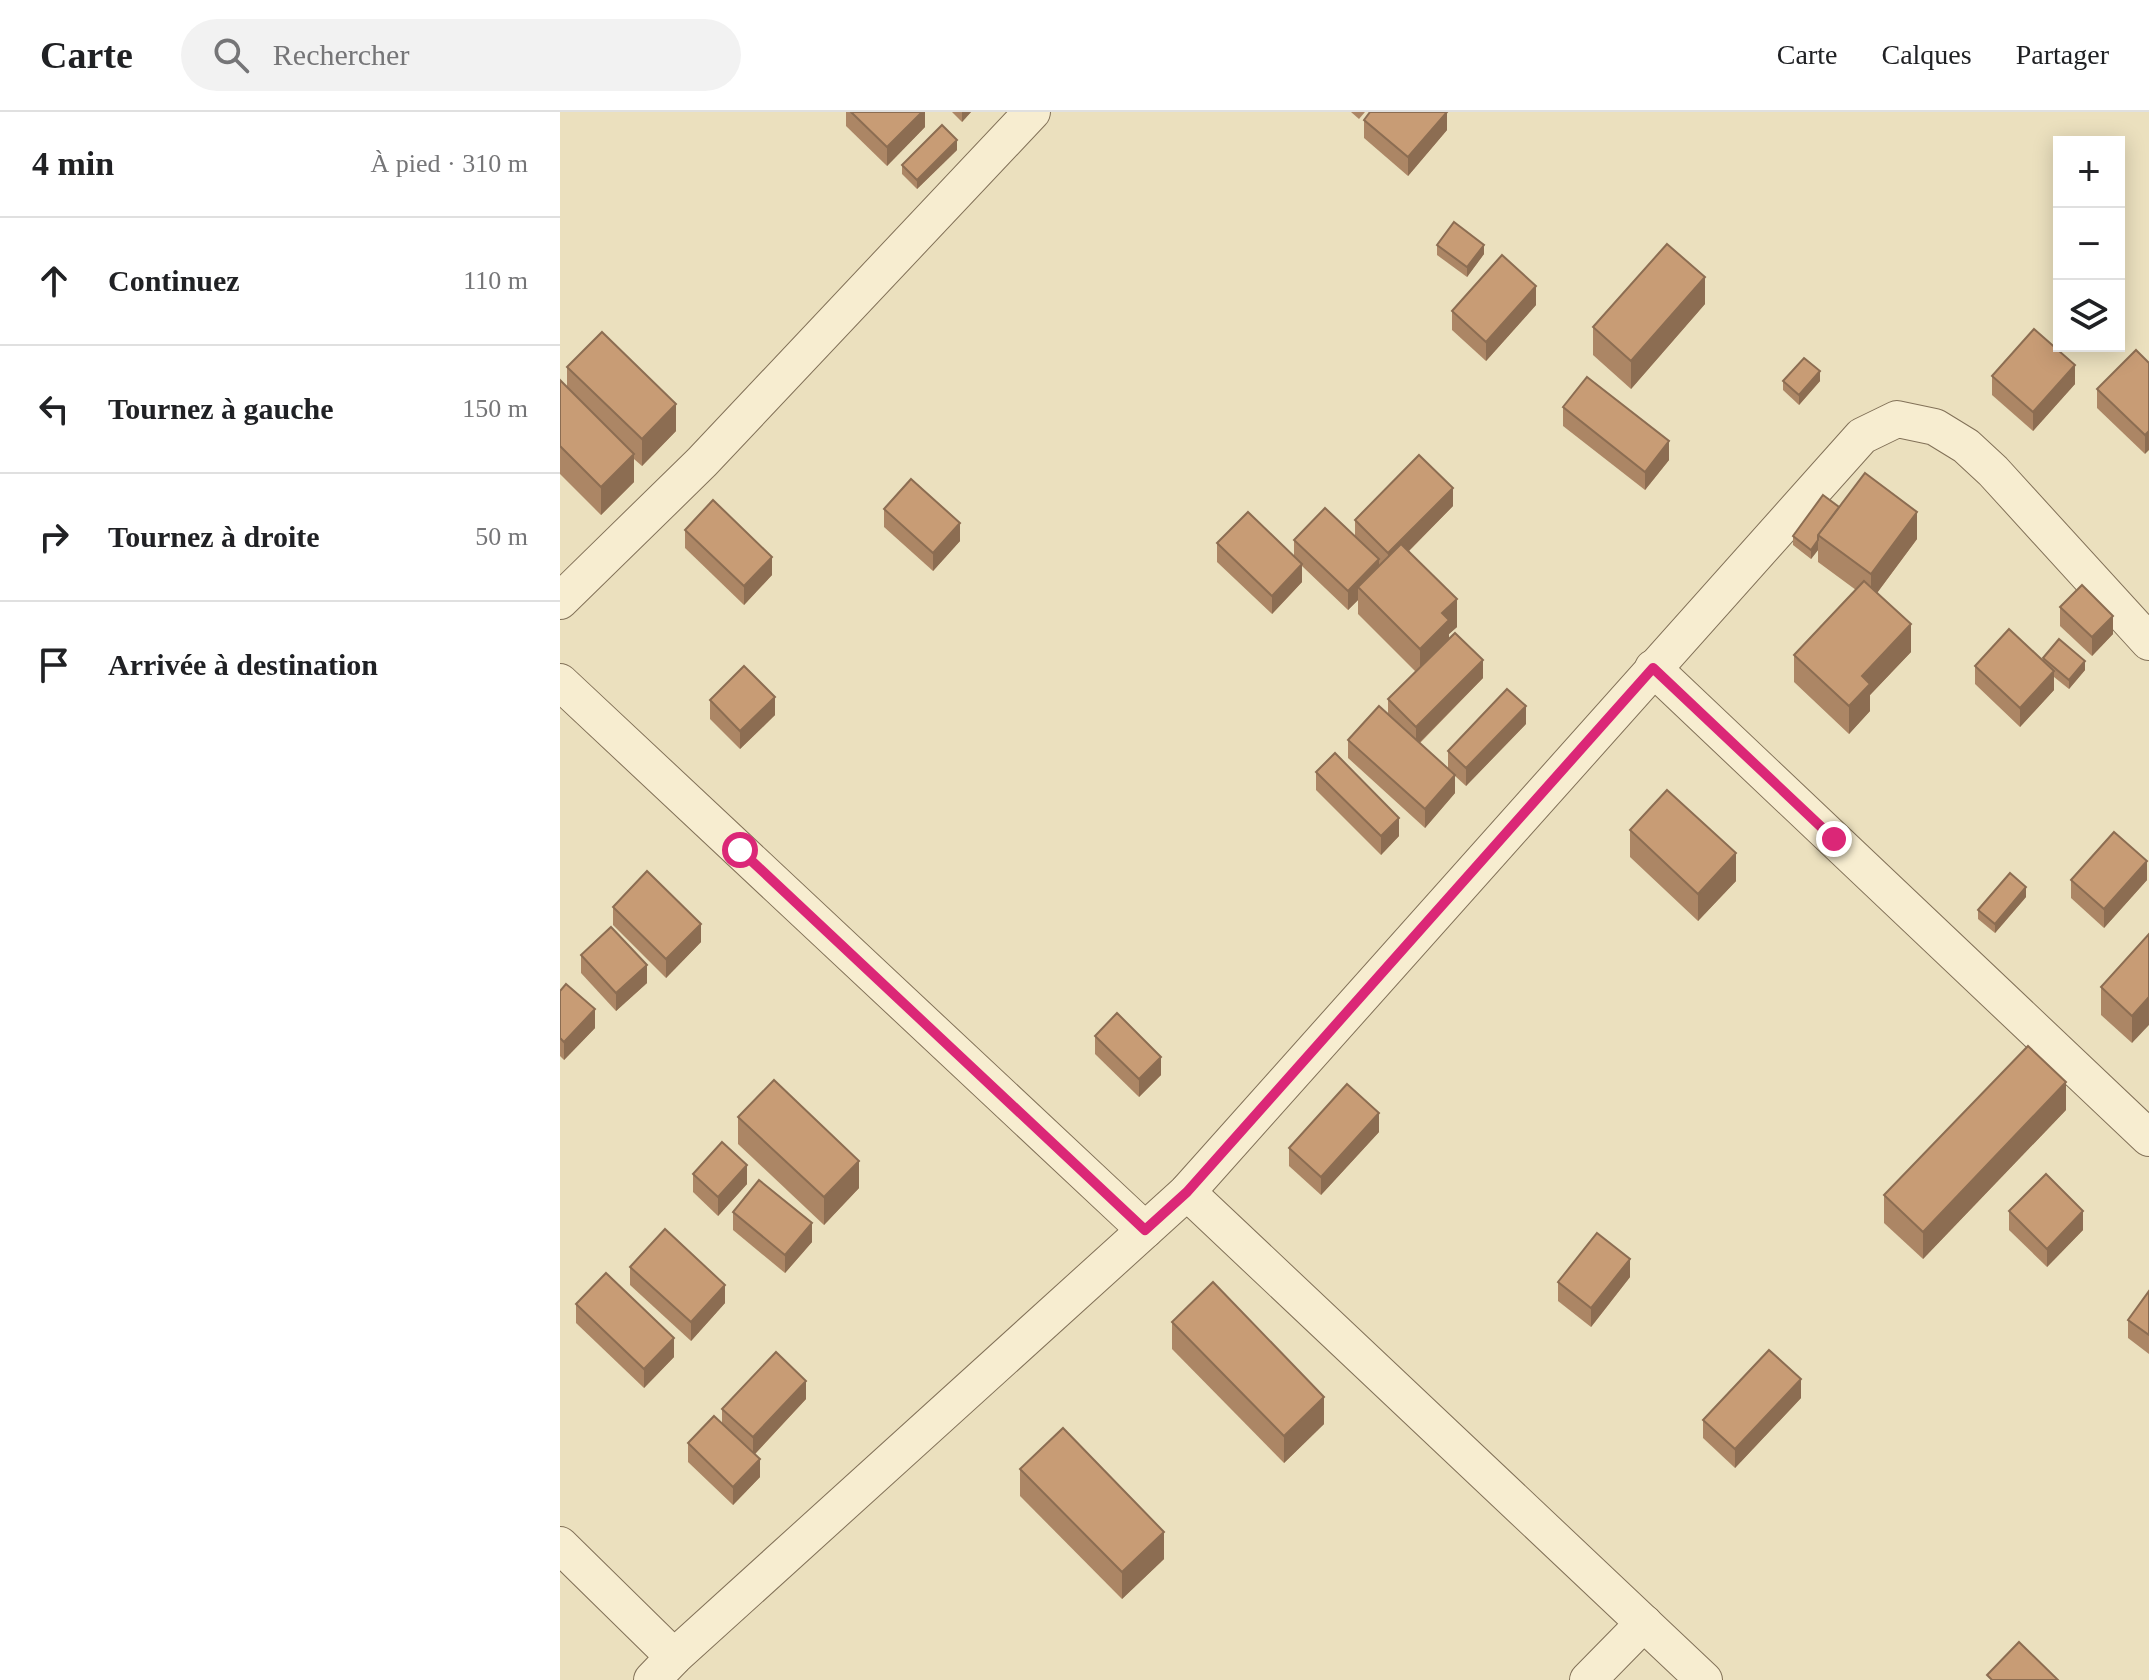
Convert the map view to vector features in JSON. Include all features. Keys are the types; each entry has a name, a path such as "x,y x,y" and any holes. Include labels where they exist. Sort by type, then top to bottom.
{"street":[{"path":"560,601 702,462 1032,112"},
{"path":"560,1545 663,1669 1187,1192 1862,436 1897,419 1935,427 1966,446 1993,471 2149,642"},
{"path":"1653,668 2149,1138"},
{"path":"560,682 1145,1230"},
{"path":"1187,1192 1704,1680"},
{"path":"1588,1680 1644,1623"}],"building":[{"path":"851,112 922,112 887,147"},
{"path":"1370,112 1447,112 1408,157 1364,120"},
{"path":"942,125 957,140 917,180 902,165"},
{"path":"1454,222 1484,245 1467,267 1437,245"},
{"path":"1667,244 1705,277 1631,361 1593,327"},
{"path":"1502,255 1536,286 1486,342 1452,311"},
{"path":"2034,329 2053,346 2053,352 2060,352 2075,365 2033,412 1992,376"},
{"path":"602,332 676,404 642,439 567,367"},
{"path":"2136,350 2149,363 2149,431 2145,435 2097,389"},
{"path":"1804,358 1820,371 1799,395 1783,381"},
{"path":"1587,377 1669,441 1645,472 1563,407"},
{"path":"560,380 634,454 601,487 560,446"},
{"path":"1419,455 1453,488 1388,553 1355,520"},
{"path":"1865,473 1917,512 1871,574 1818,535"},
{"path":"911,479 960,523 933,553 884,509"},
{"path":"1823,495 1839,507 1811,550 1793,536"},
{"path":"713,500 772,557 744,586 685,530"},
{"path":"1325,508 1379,559 1348,591 1294,540"},
{"path":"1248,512 1302,564 1272,596 1217,543"},
{"path":"1401,544 1457,599 1442,613 1449,620 1420,649 1358,587"},
{"path":"1864,581 1911,624 1862,676 1870,684 1849,706 1794,655"},
{"path":"2082,585 2113,616 2092,637 2060,607"},
{"path":"2009,629 2054,671 2020,708 1975,666"},
{"path":"1455,633 1483,660 1416,727 1388,699"},
{"path":"2059,639 2085,661 2069,680 2043,658"},
{"path":"744,666 775,697 740,731 710,700"},
{"path":"1507,689 1526,706 1466,768 1448,751"},
{"path":"1379,706 1455,775 1425,809 1348,740"},
{"path":"1335,753 1399,818 1381,836 1316,772"},
{"path":"1667,790 1736,853 1698,894 1630,830"},
{"path":"2114,832 2147,861 2104,909 2071,880"},
{"path":"647,871 701,924 666,959 613,907"},
{"path":"2010,873 2026,887 1995,924 1978,910"},
{"path":"611,927 647,965 616,993 581,955"},
{"path":"2149,934 2149,997 2132,1016 2101,987"},
{"path":"566,984 595,1009 564,1042 560,1038 560,991"},
{"path":"1117,1013 1161,1057 1139,1079 1095,1036"},
{"path":"2028,1046 2066,1082 1923,1232 1884,1195"},
{"path":"774,1080 859,1161 824,1197 738,1117"},
{"path":"1347,1084 1379,1113 1321,1177 1289,1148"},
{"path":"722,1142 747,1165 718,1197 693,1174"},
{"path":"2046,1174 2083,1211 2047,1249 2009,1211"},
{"path":"759,1180 812,1223 785,1255 733,1212"},
{"path":"665,1229 725,1285 691,1322 630,1267"},
{"path":"1597,1233 1630,1259 1591,1308 1558,1282"},
{"path":"606,1273 674,1338 644,1369 576,1304"},
{"path":"1213,1282 1324,1397 1284,1436 1172,1322"},
{"path":"2149,1291 2149,1335 2128,1320"},
{"path":"1769,1350 1801,1379 1735,1449 1703,1420"},
{"path":"776,1352 806,1381 753,1437 722,1409"},
{"path":"714,1416 760,1459 733,1487 688,1443"},
{"path":"1063,1428 1164,1532 1122,1572 1020,1469"},
{"path":"2019,1642 2058,1680 1992,1680 1987,1675"}],"route":[{"path":"740,850 1145,1230 1187,1192 1653,668 1834,839"}]}
